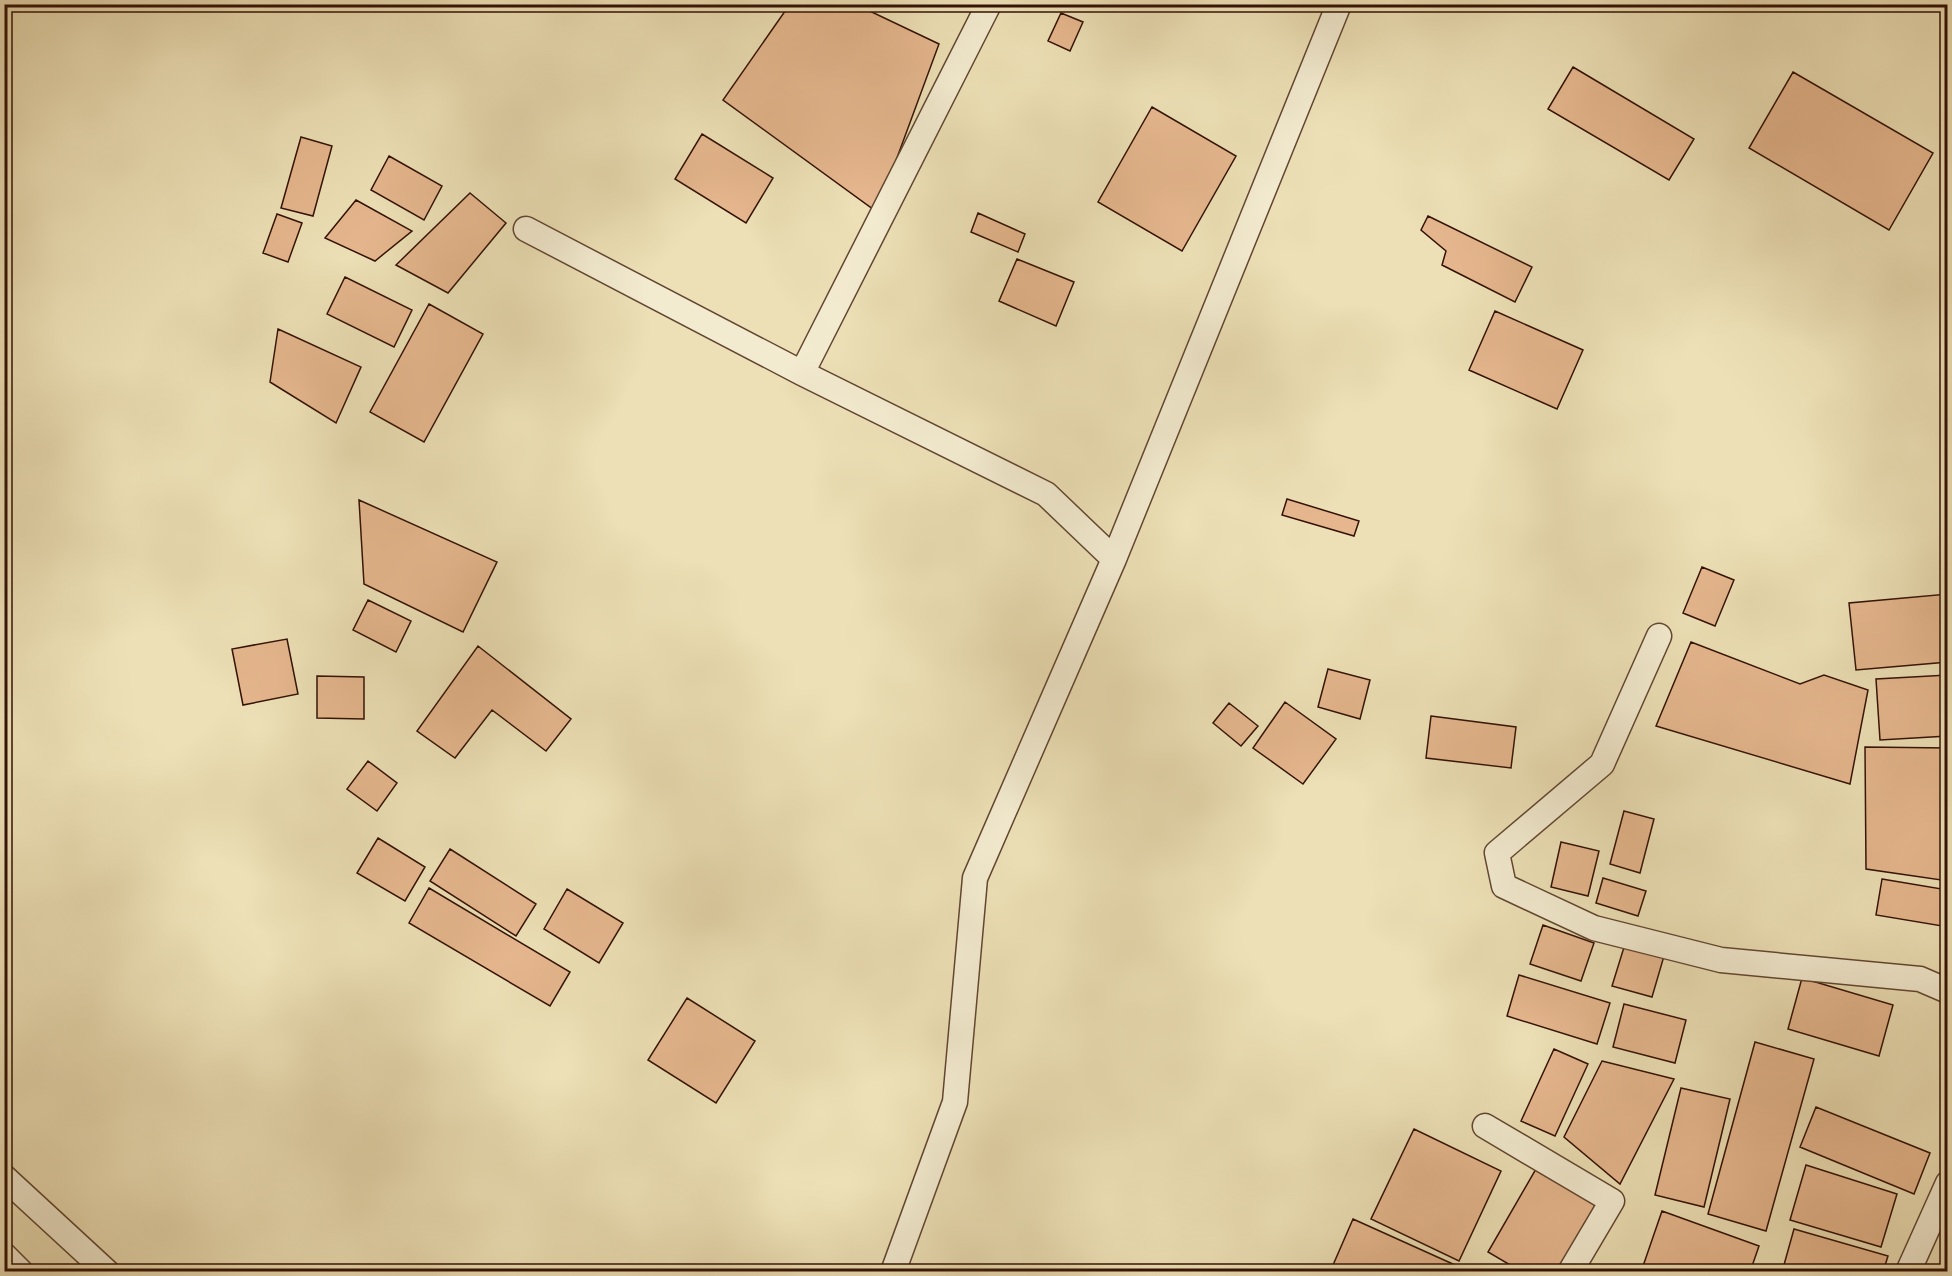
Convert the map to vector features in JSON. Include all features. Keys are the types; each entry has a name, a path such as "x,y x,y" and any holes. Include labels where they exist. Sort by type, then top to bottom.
{"street":[{"path":"802,373 989,4"},
{"path":"893,1272 955,1102 975,878 1114,559 1339,4"},
{"path":"526,229 802,373 1046,494 1114,559"},
{"path":"1659,636 1602,764 1497,853 1504,886 1594,928 1721,960 1920,979 1947,991"},
{"path":"1485,1126 1612,1201 1570,1272"},
{"path":"4,1177 107,1272"},
{"path":"1908,1272 1947,1183"},
{"path":"4,1255 21,1272"}],"building":[{"path":"790,4 855,4 939,44 877,212 723,100"},
{"path":"1061,13 1083,22 1070,51 1048,41"},
{"path":"1573,67 1694,139 1669,180 1548,109"},
{"path":"1793,72 1933,153 1889,230 1749,148"},
{"path":"1152,107 1236,156 1182,251 1098,202"},
{"path":"702,134 773,178 746,223 675,179"},
{"path":"301,137 332,146 313,216 281,208"},
{"path":"389,156 442,186 424,220 371,190"},
{"path":"470,193 506,223 448,293 396,265"},
{"path":"356,200 412,231 375,261 325,238"},
{"path":"978,213 1025,234 1018,252 971,232"},
{"path":"277,214 302,223 288,262 263,253"},
{"path":"1428,216 1532,267 1515,302 1442,265 1446,251 1421,230"},
{"path":"1017,259 1074,282 1056,326 999,301"},
{"path":"345,277 412,310 394,347 327,314"},
{"path":"429,304 483,334 424,442 370,412"},
{"path":"1495,311 1583,350 1557,409 1469,370"},
{"path":"278,329 361,367 336,423 270,382"},
{"path":"1287,499 1359,521 1354,536 1282,515"},
{"path":"359,500 497,562 463,632 364,584"},
{"path":"1702,567 1734,580 1715,626 1683,613"},
{"path":"1948,594 1948,662 1856,670 1849,603"},
{"path":"368,600 411,621 396,652 353,630"},
{"path":"287,639 298,694 243,705 232,649"},
{"path":"1691,642 1800,684 1824,675 1868,690 1850,784 1656,726"},
{"path":"478,646 571,719 546,751 492,710 455,758 417,731"},
{"path":"1328,669 1370,680 1360,719 1318,707"},
{"path":"1948,675 1948,736 1880,740 1876,679"},
{"path":"317,676 364,677 364,719 317,718"},
{"path":"1285,702 1336,739 1303,784 1253,748"},
{"path":"1229,703 1258,726 1241,746 1213,723"},
{"path":"1431,716 1516,727 1511,768 1426,758"},
{"path":"1865,747 1948,748 1948,881 1866,869"},
{"path":"368,761 397,783 377,811 347,789"},
{"path":"1624,811 1654,819 1640,873 1610,864"},
{"path":"378,838 425,867 405,901 357,873"},
{"path":"1561,842 1599,851 1588,896 1551,887"},
{"path":"450,849 536,904 516,936 430,881"},
{"path":"1603,878 1646,891 1638,916 1596,903"},
{"path":"1882,879 1948,890 1942,926 1876,915"},
{"path":"429,888 570,972 550,1006 409,923"},
{"path":"567,889 623,923 599,963 544,929"},
{"path":"1543,925 1594,943 1581,981 1530,964"},
{"path":"1625,944 1664,956 1652,997 1612,986"},
{"path":"1519,975 1610,1003 1597,1044 1507,1016"},
{"path":"1802,978 1893,1005 1879,1056 1788,1029"},
{"path":"687,998 755,1041 716,1103 648,1060"},
{"path":"1624,1004 1686,1020 1675,1063 1613,1047"},
{"path":"1755,1042 1814,1059 1766,1231 1708,1214"},
{"path":"1554,1049 1588,1064 1555,1136 1521,1121"},
{"path":"1602,1061 1674,1079 1620,1184 1564,1137"},
{"path":"1681,1088 1730,1099 1704,1207 1655,1195"},
{"path":"1816,1107 1930,1153 1914,1194 1800,1147"},
{"path":"1414,1129 1501,1171 1459,1261 1371,1219"},
{"path":"1544,1155 1604,1190 1557,1272 1522,1272 1488,1252"},
{"path":"1806,1165 1897,1194 1881,1247 1790,1220"},
{"path":"1662,1211 1759,1246 1750,1272 1641,1272"},
{"path":"1353,1219 1455,1265 1452,1272 1330,1272"},
{"path":"1794,1229 1888,1256 1883,1272 1782,1272"}]}
